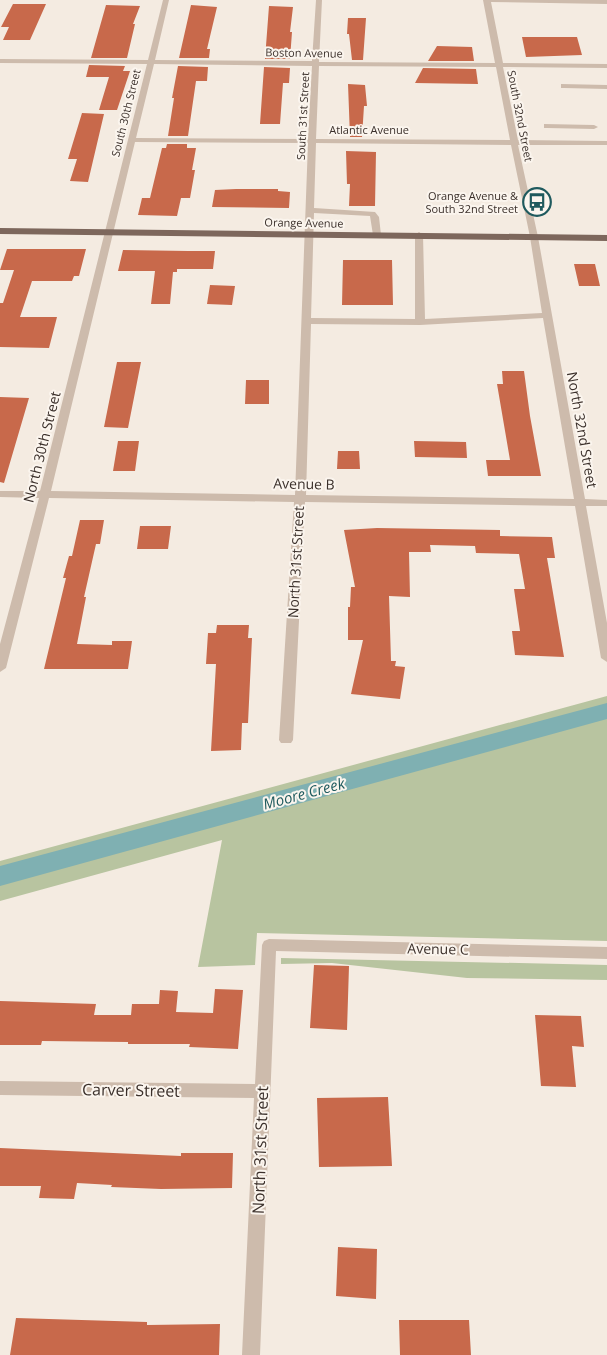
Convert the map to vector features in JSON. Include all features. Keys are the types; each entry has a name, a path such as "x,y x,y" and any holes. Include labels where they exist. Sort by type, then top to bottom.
{"main road":[{"name":"Orange Avenue","path":"0,231 607,238"}],"street":[{"name":"South 30th Street","path":"109,232 166,0"},
{"name":"South 31st Street","path":"310,234 312,141 319,0"},
{"path":"487,0 607,2"},
{"name":"South 32nd Street","path":"487,0 498,66 534,237"},
{"name":"Boston Avenue","path":"0,61 607,66"},
{"path":"564,86 607,87"},
{"path":"547,126 597,127 593,131 598,143"},
{"name":"Atlantic Avenue","path":"131,140 607,143"},
{"path":"310,210 372,214 375,217 377,235"},
{"name":"North 30th Street","path":"0,668 109,232"},
{"name":"North 31st Street","path":"286,740 300,499 310,234"},
{"path":"419,235 420,322"},
{"name":"North 32nd Street","path":"534,237 607,658"},
{"path":"306,321 420,322 548,315"},
{"name":"Avenue B","path":"0,494 607,503"},
{"name":"North 31st Street","path":"252,1355 269,945"},
{"name":"Avenue C","path":"269,945 607,953"},
{"name":"Carver Street","path":"0,1088 263,1091"}],"green space":[{"path":"607,696 607,941 257,933 255,965 198,967 222,840 0,901 0,861"},
{"path":"281,958 607,965 607,980 467,978 332,963 281,964"}],"building":[{"path":"13,4 46,4 30,40 3,40 9,27 1,27"},
{"path":"106,5 140,6 133,24 135,24 127,58 91,58"},
{"path":"191,5 217,7 207,49 210,49 209,58 179,58"},
{"path":"269,6 293,7 290,32 292,32 290,59 265,59"},
{"path":"348,18 366,18 363,60 352,60 349,34 347,34"},
{"path":"522,37 577,37 582,55 526,57"},
{"path":"437,46 472,47 474,61 428,61"},
{"path":"89,65 125,66 123,71 130,71 117,110 99,110 109,77 86,77"},
{"path":"178,66 208,67 207,81 196,81 188,136 168,136 174,98 172,98"},
{"path":"264,67 290,68 289,83 283,83 280,124 260,124"},
{"path":"423,68 476,69 478,84 415,83"},
{"path":"348,84 365,85 367,106 364,106 362,137 350,137"},
{"path":"82,113 104,114 88,182 70,181 77,159 68,159"},
{"path":"167,144 187,144 187,148 196,148 192,170 195,170 190,198 181,198 177,216 138,215 142,198 150,198 162,148 166,148"},
{"path":"346,151 376,152 375,206 349,206 350,184 347,184"},
{"path":"278,189 278,191 290,192 289,208 212,207 215,190"},
{"path":"7,249 86,249 79,276 74,276 72,281 32,281 20,317 57,317 49,348 0,347 0,303 3,303 14,270 0,270"},
{"path":"123,250 215,251 213,269 177,269 177,272 173,272 170,304 151,304 155,271 118,271"},
{"path":"343,260 392,260 393,305 342,305"},
{"path":"574,264 595,264 600,286 579,286"},
{"path":"210,285 235,286 232,305 207,304"},
{"path":"117,362 141,362 128,428 104,427"},
{"path":"502,371 524,371 541,476 488,476 486,460 510,460 497,384 503,384"},
{"path":"246,380 269,380 269,404 245,404"},
{"path":"0,397 29,398 4,483 0,482"},
{"path":"118,441 139,441 135,471 113,471"},
{"path":"414,441 466,442 467,458 415,457"},
{"path":"338,451 359,451 360,469 337,469"},
{"path":"80,520 104,520 100,544 96,544 84,597 86,597 77,644 112,645 112,641 132,641 128,669 44,669 66,578 63,578 69,556 72,556"},
{"path":"140,526 171,526 168,549 137,549"},
{"path":"377,528 500,530 500,536 552,537 555,558 547,558 564,657 515,655 512,631 520,631 514,589 525,589 519,554 476,553 475,546 430,545 431,552 409,552 410,597 389,596 391,661 396,661 395,666 405,667 400,699 351,694 363,640 348,640 348,607 350,607 351,587 355,587 344,530"},
{"path":"217,625 249,625 248,638 252,638 248,723 242,723 241,750 211,751 216,664 206,664 208,633 216,633"},
{"path":"314,965 349,966 347,1030 310,1028"},
{"path":"215,989 243,990 238,1049 189,1047 190,1044 128,1044 128,1042 42,1041 41,1045 0,1045 0,1001 96,1004 94,1015 131,1015 132,1004 159,1004 160,990 178,991 176,1012 213,1013"},
{"path":"535,1015 581,1016 584,1047 572,1046 576,1087 541,1086"},
{"path":"388,1097 392,1166 319,1167 317,1098"},
{"path":"0,1148 181,1156 181,1153 233,1153 232,1188 161,1189 111,1187 112,1185 77,1183 74,1199 39,1198 41,1186 0,1186"},
{"path":"338,1247 377,1249 376,1299 336,1296"},
{"path":"16,1318 147,1322 147,1325 220,1324 219,1355 10,1355"},
{"path":"399,1320 469,1320 471,1355 400,1355"}],"waterway":[{"name":"Moore Creek","path":"0,876 607,711"}],"place":[{"name":"Orange Avenue & South 32nd Street","path":"537,202"}]}
